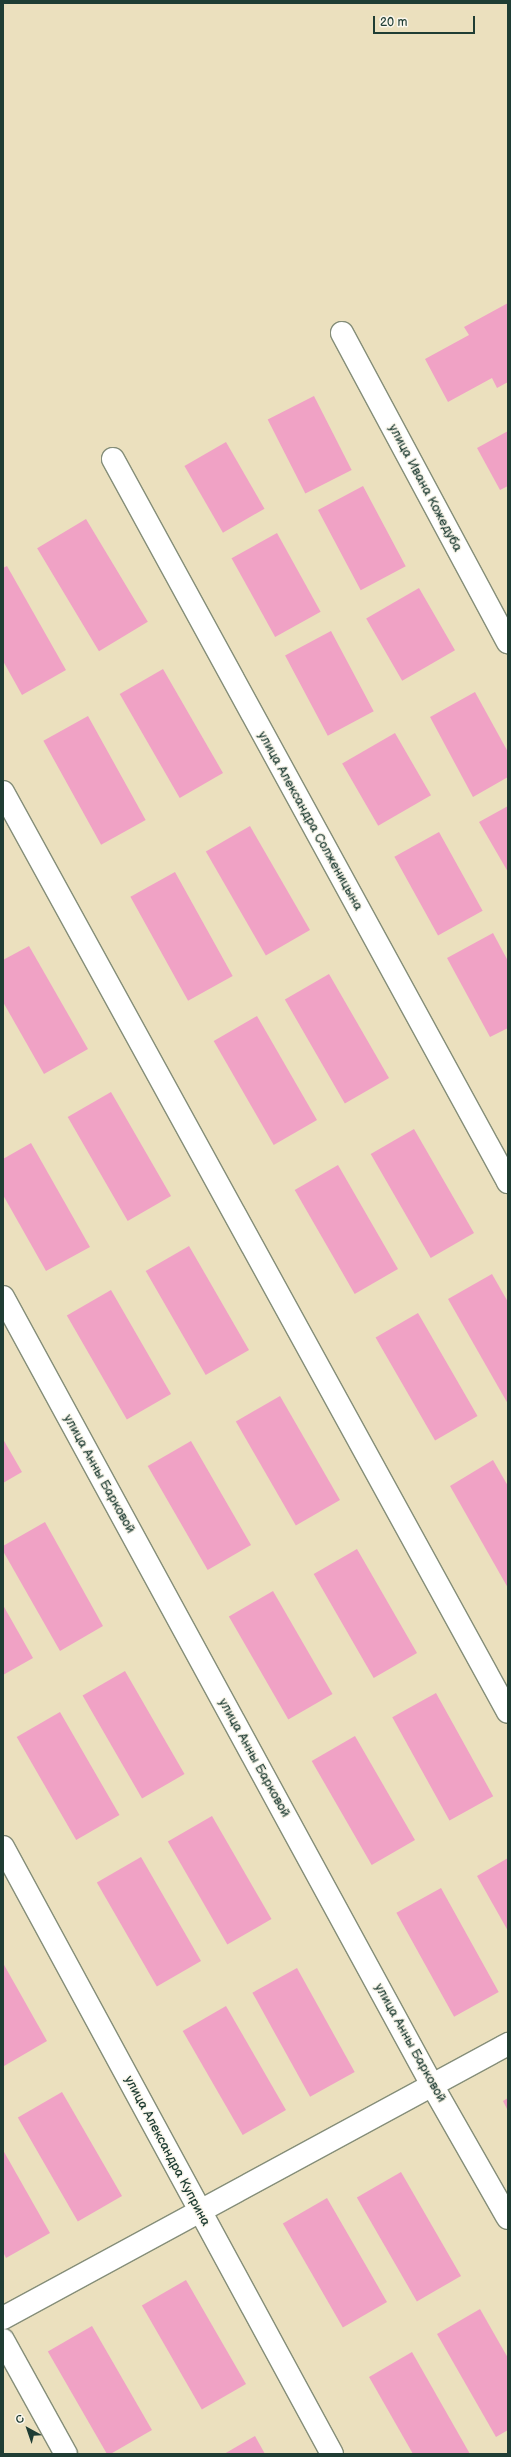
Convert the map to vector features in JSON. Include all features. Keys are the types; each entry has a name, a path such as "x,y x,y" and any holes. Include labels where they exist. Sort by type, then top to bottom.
{"street":[{"name":"улица Ивана Кожедуба","path":"342,333 508,642"},
{"name":"улица Александра Солженицына","path":"113,459 508,1182"},
{"path":"3,792 508,1712"},
{"name":"улица Анны Барковой","path":"3,1297 432,2085 508,2218"},
{"name":"улица Александра Куприна","path":"3,1847 332,2454"},
{"path":"3,2318 508,2044"},
{"path":"3,2340 66,2454"}],"building":[{"path":"508,303 508,382 497,388 492,378 448,402 425,359 469,335 464,327"},
{"path":"314,396 352,470 305,494 268,420"},
{"path":"508,431 508,486 500,490 477,448"},
{"path":"226,442 264,509 223,533 184,466"},
{"path":"363,486 406,566 361,590 318,510"},
{"path":"86,519 148,622 99,651 37,548"},
{"path":"277,533 321,612 275,637 232,558"},
{"path":"7,566 66,670 22,695 3,661 3,568"},
{"path":"419,588 455,650 402,681 366,618"},
{"path":"331,631 374,711 328,736 285,655"},
{"path":"163,669 223,773 180,798 120,694"},
{"path":"475,692 508,752 508,777 473,797 430,717"},
{"path":"88,716 146,820 101,845 43,741"},
{"path":"395,733 431,795 378,826 342,764"},
{"path":"508,806 508,872 479,822"},
{"path":"250,826 310,930 266,955 206,851"},
{"path":"439,832 483,911 438,935 394,857"},
{"path":"175,872 233,976 188,1001 130,897"},
{"path":"493,933 508,961 508,1028 490,1037 447,958"},
{"path":"29,946 88,1049 44,1074 3,1002 3,960"},
{"path":"329,974 389,1078 345,1103 285,999"},
{"path":"257,1016 317,1120 274,1145 214,1041"},
{"path":"111,1092 171,1196 128,1221 68,1117"},
{"path":"414,1129 474,1233 431,1258 371,1154"},
{"path":"31,1143 90,1247 46,1271 3,1195 3,1159"},
{"path":"338,1165 398,1269 355,1294 295,1190"},
{"path":"189,1246 249,1350 206,1375 146,1271"},
{"path":"492,1274 508,1302 508,1404 448,1299"},
{"path":"111,1290 171,1394 127,1419 67,1316"},
{"path":"418,1313 478,1416 435,1441 376,1338"},
{"path":"280,1396 340,1500 296,1525 236,1422"},
{"path":"3,1439 22,1472 3,1483"},
{"path":"191,1441 251,1545 208,1570 148,1466"},
{"path":"493,1460 508,1486 508,1588 450,1486"},
{"path":"45,1522 103,1626 60,1651 3,1551 3,1546"},
{"path":"357,1549 417,1653 374,1678 314,1574"},
{"path":"273,1591 332,1694 288,1720 229,1616"},
{"path":"3,1605 33,1658 3,1675"},
{"path":"125,1671 184,1774 142,1799 83,1696"},
{"path":"436,1693 493,1796 449,1820 392,1717"},
{"path":"60,1712 120,1815 76,1840 17,1737"},
{"path":"355,1736 415,1840 372,1865 312,1761"},
{"path":"212,1816 272,1919 227,1945 168,1842"},
{"path":"141,1857 201,1961 157,1986 97,1882"},
{"path":"508,1858 508,1931 477,1876"},
{"path":"441,1888 499,1992 454,2017 396,1913"},
{"path":"3,1963 47,2041 4,2066 3,2065"},
{"path":"297,1968 355,2072 310,2097 252,1993"},
{"path":"226,2006 286,2110 243,2135 183,2031"},
{"path":"62,2092 122,2196 78,2221 18,2118"},
{"path":"508,2098 508,2111 503,2101"},
{"path":"3,2150 50,2233 6,2258 3,2252"},
{"path":"401,2172 461,2276 417,2301 357,2198"},
{"path":"327,2198 387,2302 343,2327 283,2224"},
{"path":"186,2280 246,2384 202,2409 142,2306"},
{"path":"480,2309 508,2358 508,2430 496,2437 437,2334"},
{"path":"92,2326 152,2430 110,2454 107,2454 48,2352"},
{"path":"412,2352 470,2454 413,2454 369,2377"},
{"path":"255,2436 265,2454 224,2454"}]}
